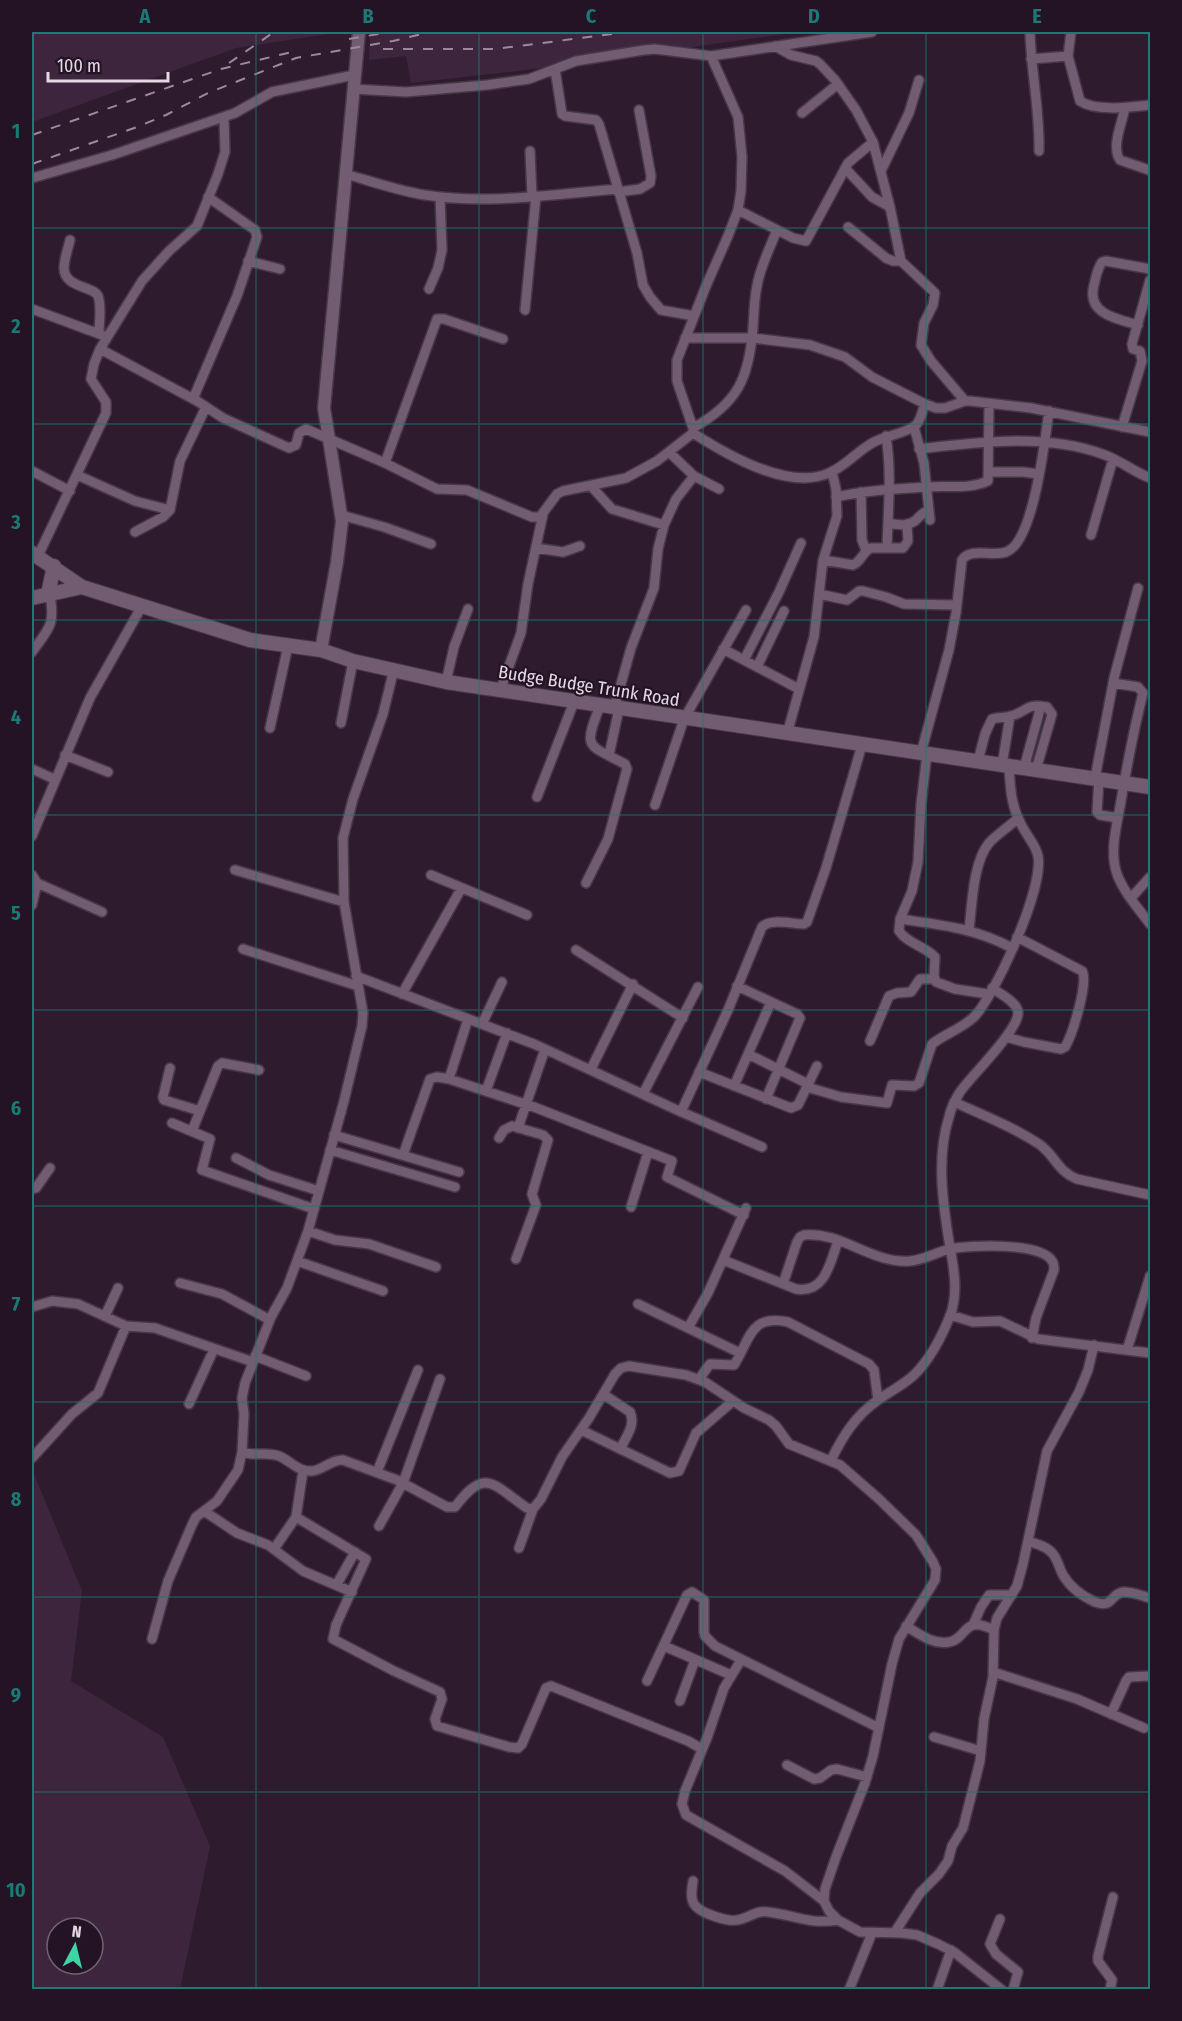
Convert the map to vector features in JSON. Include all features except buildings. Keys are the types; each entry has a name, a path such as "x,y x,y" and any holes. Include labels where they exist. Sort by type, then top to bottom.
{"main road":[{"path":"35,554 82,587"},
{"path":"49,594 54,566"},
{"name":"Budge Budge Trunk Road","path":"32,598 82,587 250,640 321,650 353,661 446,682 500,692 1150,787"}],"street":[{"path":"321,650 337,562 341,515 324,408 358,32"},
{"path":"353,89 430,91 529,80 576,61 655,49 711,56 872,32"},
{"path":"1030,32 1039,123 1039,151"},
{"path":"1071,32 1068,56 1080,101 1089,105 1125,108 1150,105"},
{"path":"775,46 791,55 816,61 827,70 856,110 873,142 901,261"},
{"path":"711,56 733,104 741,134 742,172 738,210 677,360 676,373 693,431 723,452 781,475 801,479 814,478 832,472 868,445 886,436 914,427 920,420 925,404"},
{"path":"1031,59 1068,56"},
{"path":"555,69 562,114 596,120 599,124 636,253 642,285 661,310 694,316"},
{"path":"32,178 112,155 224,117 272,92 354,75"},
{"path":"881,171 909,113 919,80"},
{"path":"802,113 838,84"},
{"path":"1125,108 1117,146 1117,158 1149,170"},
{"path":"345,174 411,193 440,197 500,198 640,189 650,183 651,176 639,110"},
{"path":"35,554 78,475 106,413 106,402 91,379 104,335 142,281 169,251 197,226 225,152 224,117"},
{"path":"738,210 793,238 806,241 845,168 854,156 873,142"},
{"path":"525,310 534,196 530,151"},
{"path":"845,168 872,197 890,207"},
{"path":"193,399 237,296 257,233 208,197"},
{"path":"429,289 438,268 442,250 440,197"},
{"path":"848,227 886,258 901,261 935,293 933,305 924,323 921,345 931,361 965,400"},
{"path":"100,349 242,428 289,448 296,446 302,430 306,429 329,437 437,489 466,490 532,517 540,517 557,494 626,478 669,452 732,399 745,374 753,338 757,287 777,230"},
{"path":"70,240 64,264 65,272 78,287 93,291 98,297 104,335"},
{"path":"248,261 279,269"},
{"path":"1138,325 1103,313 1093,302 1092,291 1099,265 1102,262 1150,269"},
{"path":"1122,427 1142,361 1140,351 1133,349 1138,325 1146,314 1150,280"},
{"path":"32,309 104,335"},
{"path":"385,463 437,320 444,319 503,339"},
{"path":"685,338 753,338 810,345 830,350 845,357 872,377 936,408 945,408 965,400 1049,411 1150,432"},
{"path":"836,497 889,489 952,488 988,482 989,404"},
{"path":"135,532 163,517 170,510 180,461 206,407"},
{"path":"934,979 935,957 901,934 898,926 912,891 918,862 924,754 949,650 964,556 977,553 1008,552 1014,547 1030,513 1049,411"},
{"path":"888,523 907,524 917,520 922,513 930,515 927,487 914,427"},
{"path":"886,436 890,478 887,548"},
{"path":"920,449 988,442 1045,442 1096,453 1150,478"},
{"path":"669,452 694,476 719,489"},
{"path":"1091,535 1113,459"},
{"path":"32,471 70,490"},
{"path":"787,734 814,637 827,542 836,523 836,497 832,472"},
{"path":"988,472 1039,474"},
{"path":"78,475 135,501 170,510"},
{"path":"609,755 611,708 654,588 658,549 664,525 676,499 694,476"},
{"path":"591,486 612,509 664,525"},
{"path":"861,492 862,540 866,550"},
{"path":"500,692 521,633 525,600 543,514"},
{"path":"341,515 431,544"},
{"path":"823,560 853,565 860,561 866,550 903,548 907,544 907,524"},
{"path":"744,660 801,543"},
{"path":"536,548 563,552 580,546"},
{"path":"1118,818 1100,815 1096,812 1097,779 1113,683 1138,588"},
{"path":"819,594 847,600 859,591 863,591 904,604 957,605"},
{"path":"32,652 49,628 52,619 49,594"},
{"path":"32,836 54,779 90,698 142,606"},
{"path":"446,682 454,647 468,609"},
{"path":"655,805 684,719 746,610"},
{"path":"757,667 784,611"},
{"path":"270,728 288,645"},
{"path":"723,649 799,688"},
{"path":"341,723 353,661"},
{"path":"152,1639 168,1581 196,1517 217,1501 237,1474 242,1452 244,1414 242,1398 245,1383 270,1320 287,1288 308,1231 362,1026 363,1013 344,902 343,838 394,669"},
{"path":"1113,683 1138,687 1143,693 1134,726 1113,845 1113,859 1117,874 1150,924"},
{"path":"537,797 574,702"},
{"path":"978,761 989,723 996,718 1010,716 1029,705 1041,706 1030,769"},
{"path":"586,883 608,839 627,769 625,764 596,748 590,738 589,733 611,708"},
{"path":"748,1054 807,1086 840,1097 887,1103 892,1084 914,1086 919,1083 932,1044 968,1022 981,1007 1012,948 1029,909 1039,863 1038,853 1018,818 1012,800 1006,765 1010,716"},
{"path":"681,1112 728,1010 757,936 766,923 804,924 807,922 826,868 862,745"},
{"path":"65,755 108,772"},
{"path":"32,769 54,779"},
{"path":"969,930 982,854 989,843 1018,818"},
{"path":"235,870 344,902"},
{"path":"431,876 527,915"},
{"path":"1131,898 1150,877"},
{"path":"32,905 34,879 102,912"},
{"path":"402,994 461,889"},
{"path":"900,919 969,930 986,935 1012,948"},
{"path":"1006,1037 1062,1049 1065,1047 1076,1018 1085,978 1082,971 1017,937"},
{"path":"243,949 402,994 482,1024 591,1069 762,1147"},
{"path":"576,950 682,1017"},
{"path":"831,1460 858,1415 915,1374 928,1358 950,1315 955,1299 942,1186 945,1134 954,1102 969,1080 1006,1037 1017,1019 1018,1010 1012,1003 990,991 955,989 934,979 920,979 911,992 890,996 870,1041"},
{"path":"482,1024 502,982"},
{"path":"591,1069 633,984"},
{"path":"737,986 797,1014 800,1018 766,1099"},
{"path":"643,1094 698,987"},
{"path":"734,1086 771,1002"},
{"path":"449,1079 468,1019"},
{"path":"486,1091 507,1034"},
{"path":"518,1128 545,1049"},
{"path":"192,1131 218,1066 222,1063 259,1070"},
{"path":"699,1072 786,1107 795,1107 817,1066"},
{"path":"170,1068 164,1100 200,1111"},
{"path":"404,1155 430,1079 437,1077 526,1105 672,1161 667,1177 745,1211 688,1328"},
{"path":"954,1102 1041,1145 1066,1175 1150,1195"},
{"path":"172,1123 210,1139 202,1170 314,1209"},
{"path":"499,1138 508,1127 543,1135 548,1140 532,1194 536,1205 516,1259"},
{"path":"334,1135 459,1172"},
{"path":"330,1150 455,1187"},
{"path":"631,1207 648,1152"},
{"path":"236,1158 269,1175 319,1191"},
{"path":"32,1190 36,1188 50,1168"},
{"path":"308,1231 335,1240 369,1244 436,1267"},
{"path":"783,1284 800,1237 810,1235 838,1241 870,1254 911,1261 950,1249 990,1245 1034,1251 1050,1258 1053,1264 1052,1278 1036,1318 1032,1338"},
{"path":"723,1260 805,1291 815,1287 829,1265 838,1241"},
{"path":"297,1262 383,1292"},
{"path":"1127,1350 1150,1276"},
{"path":"180,1283 222,1294 270,1320"},
{"path":"105,1316 118,1288"},
{"path":"32,1307 40,1303 78,1304 126,1326 155,1328 214,1350 254,1359 306,1376"},
{"path":"638,1304 740,1353"},
{"path":"950,1315 972,1322 1000,1321 1032,1338 1150,1353"},
{"path":"699,1379 710,1364 734,1365 758,1324 765,1320 776,1320 788,1322 868,1364 874,1370 878,1400"},
{"path":"32,1458 72,1414 98,1393 126,1326"},
{"path":"896,1932 920,1893 948,1861 952,1846 963,1828 981,1750 993,1672 994,1630 997,1618 1012,1595 1023,1564 1047,1451 1079,1392 1088,1370 1094,1345"},
{"path":"189,1404 214,1350"},
{"path":"519,1548 533,1509 541,1499 562,1457 615,1374 621,1368 629,1366 699,1379 769,1420 777,1426 789,1444 801,1451 831,1460 850,1473 923,1543 933,1562 936,1574 933,1585 899,1639 867,1777 836,1857 825,1889 824,1901"},
{"path":"377,1473 418,1370"},
{"path":"379,1526 403,1483 440,1379"},
{"path":"603,1394 630,1412 632,1416 631,1429 620,1449"},
{"path":"581,1430 670,1473 675,1473 679,1471 696,1433 733,1401"},
{"path":"242,1452 280,1456 303,1471 319,1470 339,1460 403,1483 451,1508 455,1507 469,1489 478,1483 490,1483 527,1508 533,1509"},
{"path":"274,1549 296,1517 303,1471"},
{"path":"204,1511 237,1533 263,1542 303,1571 352,1592"},
{"path":"296,1517 365,1558 366,1562 336,1625 333,1639 440,1692 442,1699 435,1719 437,1726 518,1748 522,1744 546,1688 551,1686 688,1741 702,1749"},
{"path":"1028,1541 1050,1551 1063,1576 1072,1587 1096,1602 1104,1604 1111,1602 1117,1594 1124,1592 1150,1598"},
{"path":"337,1584 355,1552"},
{"path":"647,1681 687,1595 692,1592 704,1600 704,1632 715,1646 879,1728"},
{"path":"973,1625 989,1595 1012,1595"},
{"path":"906,1626 927,1638 943,1643 955,1640 973,1625 984,1625 994,1630"},
{"path":"664,1646 730,1676"},
{"path":"680,1701 696,1660"},
{"path":"741,1660 724,1688 685,1791 682,1804 686,1815 785,1871 824,1901 829,1911 838,1920 860,1932 896,1932 916,1935 951,1950 1002,1989"},
{"path":"993,1672 1077,1699 1144,1728"},
{"path":"1111,1714 1129,1677 1150,1676"},
{"path":"934,1737 981,1750"},
{"path":"788,1765 814,1779 837,1768 867,1777"},
{"path":"693,1881 693,1904 708,1914 732,1921 757,1912 767,1912 811,1922 822,1923 838,1920"},
{"path":"1110,1989 1112,1980 1098,1961 1098,1956 1113,1897"},
{"path":"999,1919 990,1944 996,1954 1018,1972 1013,1989"},
{"path":"849,1989 872,1933"},
{"path":"937,1989 951,1950"}],"shaded area":[{"path":"32,32 340,32 236,48 32,122"},
{"path":"370,32 797,32 551,67 411,83 406,56 369,60"},
{"path":"32,1469 82,1591 71,1681 163,1737 210,1846 180,1989 32,1989"}],"railway":[{"path":"229,63 274,32"},
{"path":"349,39 390,32"},
{"path":"32,164 137,127 208,93 296,58 430,32"},
{"path":"383,49 495,49 628,32"},
{"path":"32,135 221,69 296,51"}]}
